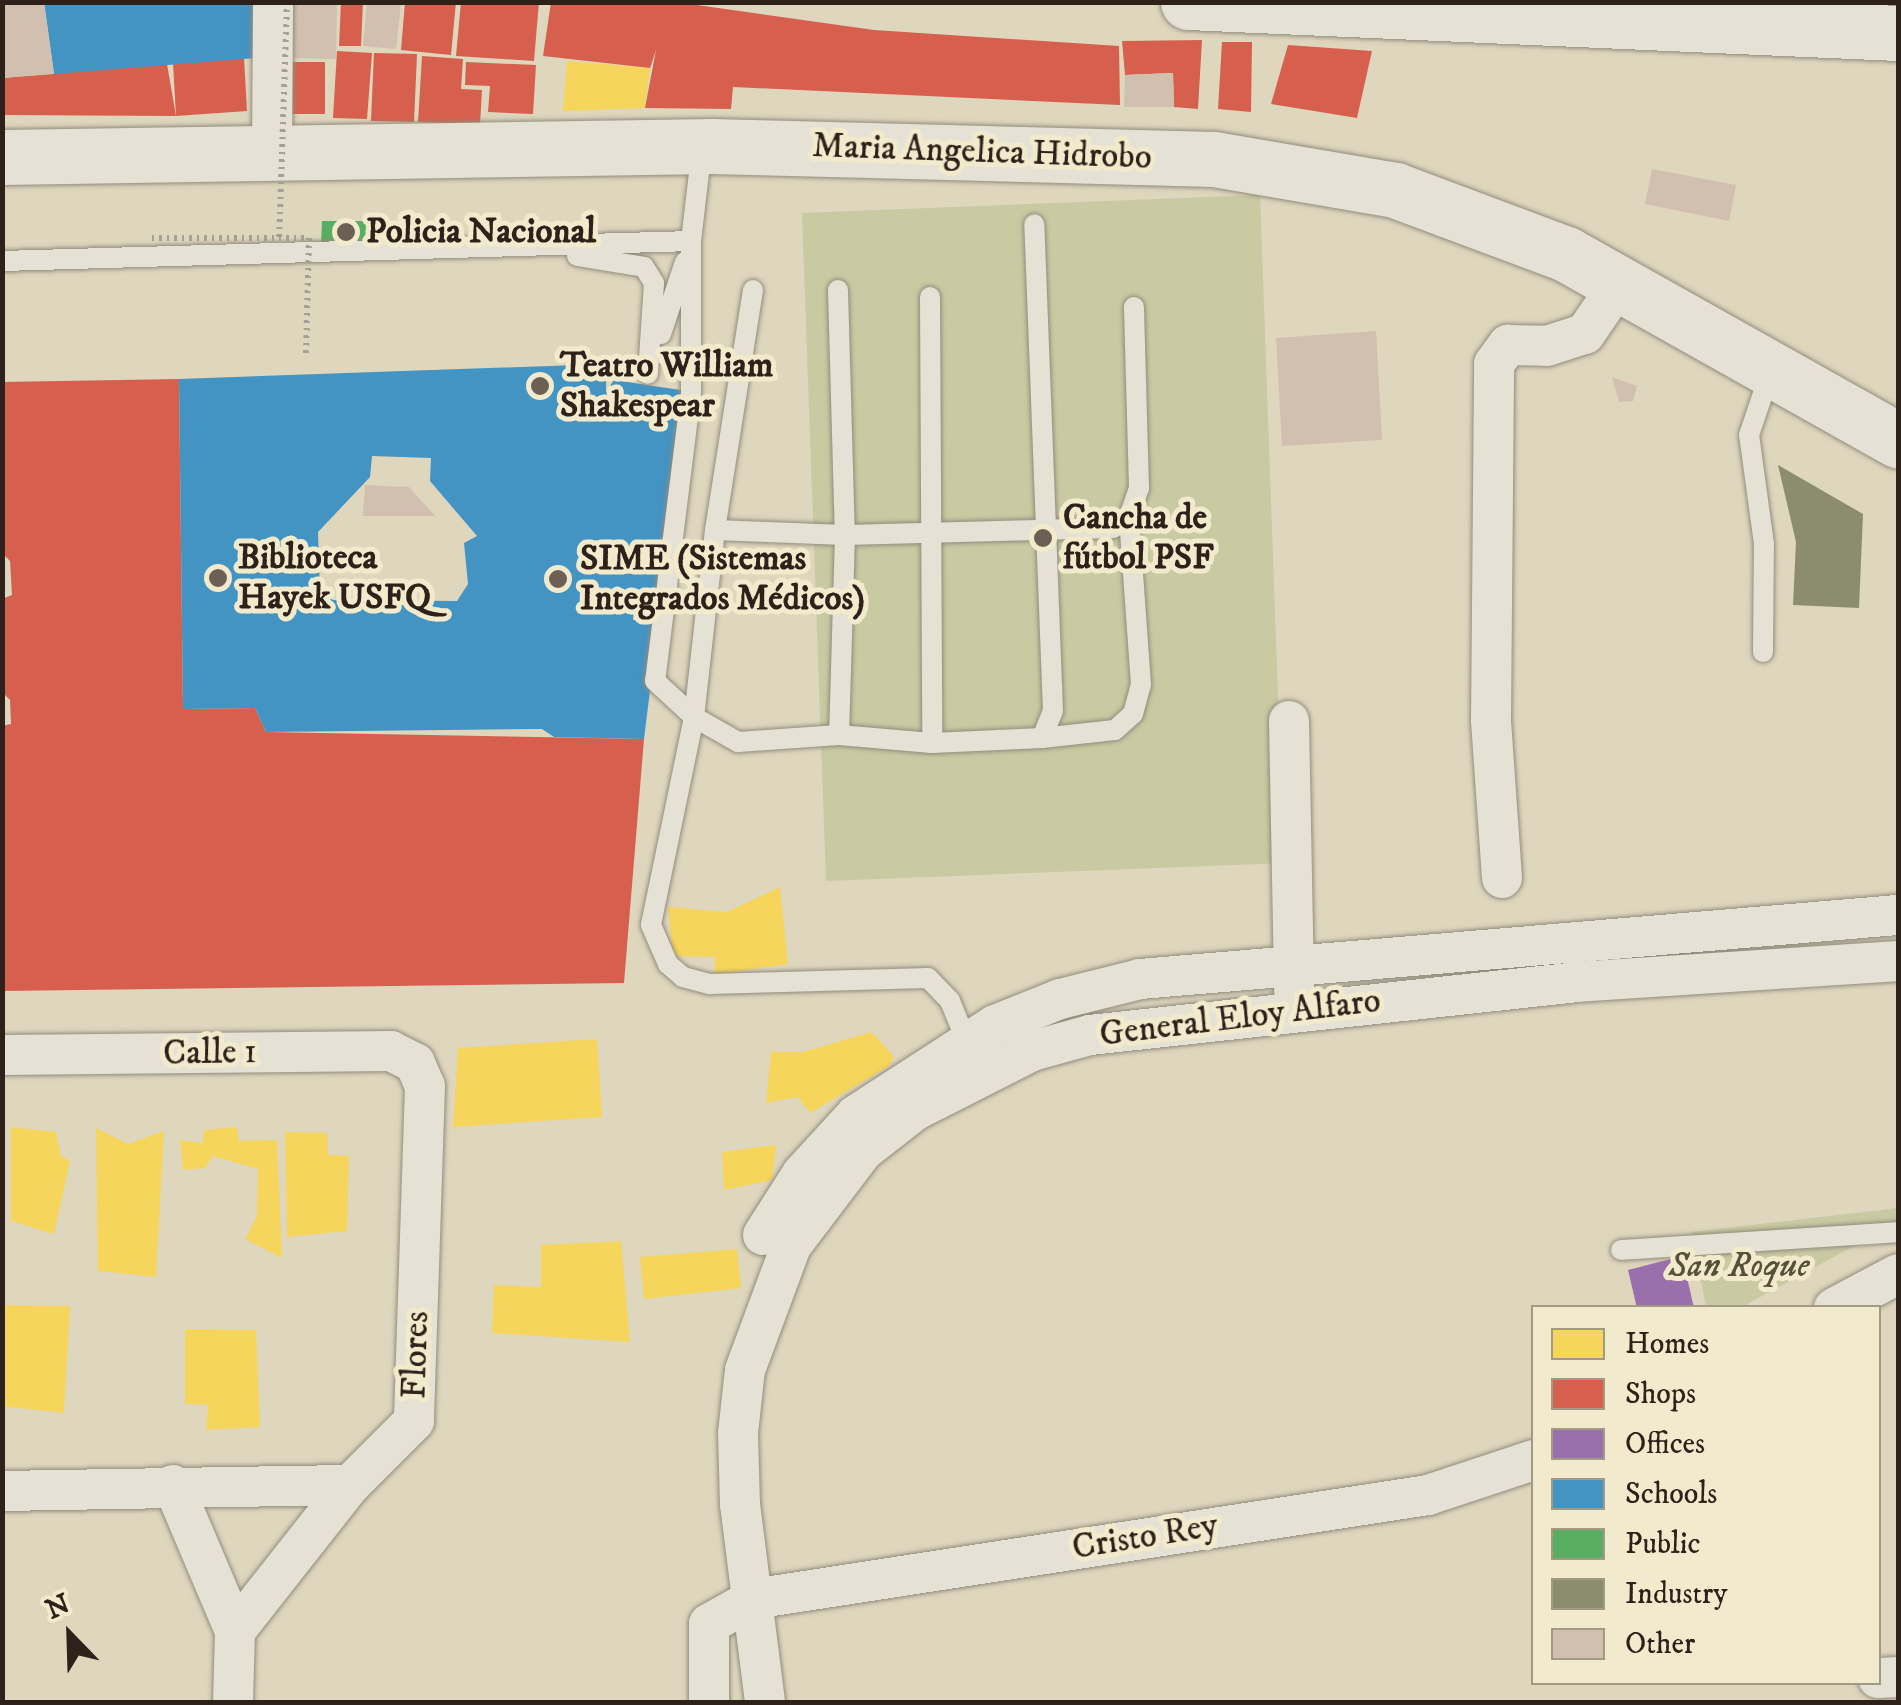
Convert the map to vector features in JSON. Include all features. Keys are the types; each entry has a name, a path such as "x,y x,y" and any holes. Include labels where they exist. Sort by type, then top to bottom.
{"street":[{"path":"272,2 272,152"},
{"path":"1188,2 1898,33"},
{"name":"Maria Angelica Hidrobo","path":"2,157 702,146 1214,159 1395,190 1566,254 1898,440"},
{"path":"1502,878 1491,720 1494,364 1508,345 1547,346 1585,334 1619,284"},
{"path":"1290,721 1293,1010"},
{"path":"764,1235 802,1174 856,1115 973,1058 1060,999 1140,979 1898,915"},
{"name":"General Eloy Alfaro","path":"766,1702 740,1504 738,1432 745,1370 791,1246 824,1196 888,1131 973,1058 1090,1034 1293,1010 1575,982 1898,962"},
{"name":"Calle 1","path":"2,1055 391,1051 416,1063"},
{"name":"Flores","path":"235,1631 350,1484 414,1422 424,1086 416,1063"},
{"path":"1840,1305 1898,1274"},
{"name":"Cristo Rey","path":"753,1599 1428,1495 1531,1461"},
{"path":"2,1491 350,1484"},
{"path":"173,1485 235,1631 233,1702"},
{"path":"709,1702 709,1624 753,1599"}],"lane":[{"path":"702,146 692,241 691,393 654,681 694,717 738,742 839,735 932,743 1042,738 1115,730 1133,714 1141,685 1128,517 1139,488 1134,307"},
{"path":"1034,224 1053,711 1042,738"},
{"path":"2,261 540,249 692,241"},
{"path":"540,249 644,268 656,300 648,374 692,241"},
{"path":"754,290 715,530 694,717 650,925 668,964 683,977 710,984 928,978 950,1000 973,1058"},
{"path":"838,290 845,535 839,735"},
{"path":"930,296 928,530 932,743"},
{"path":"1764,652 1764,544 1750,434 1771,368"},
{"path":"715,530 845,535 928,530 1048,533 1113,528 1128,517"},
{"path":"1621,1250 1898,1232"}],"path":[{"path":"279,238 287,2"},
{"path":"152,238 309,238 306,356"}],"green space":[{"name":"Cancha de fútbol PSF","path":"1260,195 1284,863 826,881 802,213"},
{"name":"San Roque","path":"1898,1208 1898,1222 1746,1305 1706,1305 1692,1232"}],"building: Homes":[{"path":"567,61 650,68 645,108 563,111"},
{"path":"780,887 788,964 714,975 715,957 673,956 668,907 727,912"},
{"path":"872,1032 894,1057 889,1066 810,1113 798,1097 766,1103 771,1052 803,1052"},
{"path":"597,1039 602,1117 453,1127 458,1048"},
{"path":"11,1127 56,1132 61,1156 70,1161 54,1234 11,1221"},
{"path":"237,1127 239,1141 277,1140 282,1258 245,1239 257,1216 258,1169 213,1156 205,1168 183,1170 180,1140 203,1143 204,1130"},
{"path":"96,1128 128,1144 164,1131 156,1277 98,1271"},
{"path":"285,1132 327,1133 328,1155 349,1156 347,1231 287,1237"},
{"path":"776,1145 772,1180 724,1190 722,1152"},
{"path":"621,1241 630,1342 492,1333 494,1285 541,1287 541,1245"},
{"path":"737,1249 741,1288 644,1299 640,1257"},
{"path":"2,1305 70,1306 64,1413 2,1406"},
{"path":"185,1329 256,1330 260,1427 206,1430 208,1405 185,1404"}],"building: Shops":[{"path":"341,2 363,2 361,46 339,46"},
{"path":"405,2 456,2 451,55 401,50"},
{"path":"461,2 539,2 534,61 456,56"},
{"path":"551,2 676,2 874,30 1119,46 1120,105 733,87 731,109 645,108 656,50 650,68 543,56"},
{"path":"1202,40 1198,109 1174,107 1173,73 1125,75 1122,41"},
{"path":"1222,42 1252,42 1251,112 1218,109"},
{"path":"1288,45 1372,51 1357,118 1271,104"},
{"path":"337,51 372,53 367,119 333,118"},
{"path":"374,53 417,54 414,122 371,121"},
{"path":"422,56 463,59 461,89 482,90 480,125 418,122"},
{"path":"244,58 247,111 176,116 173,63"},
{"path":"288,62 325,62 325,114 288,114"},
{"path":"466,62 536,65 533,114 488,112 490,86 465,85"},
{"path":"167,64 176,116 2,115 2,78"},
{"path":"179,379 183,709 255,708 266,732 644,739 624,983 2,991 2,726 11,724 10,700 2,692 2,599 12,595 10,561 2,553 2,382"}],"building: Offices":[{"path":"1682,1256 1693,1305 1636,1305 1628,1270"}],"building: Schools":[{"path":"44,2 269,2 267,57 54,74"},
{"path":"606,364 606,392 614,380 687,391 644,739 554,737 542,729 266,732 255,708 183,709 179,379","holes":["372,456 431,458 430,481 477,536 464,543 468,584 457,601 333,600 320,592 318,532 370,477"]}],"building: Public":[{"name":"Policia Nacional","path":"322,221 372,221 371,244 321,244"}],"building: Industry":[{"path":"1778,465 1863,514 1859,608 1793,605 1796,542"}],"building: Other":[{"path":"2,2 44,2 54,74 2,78"},
{"path":"293,2 337,2 336,59 291,58"},
{"path":"367,3 401,3 396,49 363,46"},
{"path":"1173,73 1174,107 1124,107 1125,75"},
{"path":"1652,169 1736,185 1729,221 1645,204"},
{"path":"1376,331 1382,440 1282,446 1276,338"},
{"path":"1612,377 1637,386 1633,401 1619,402"},
{"path":"365,485 409,487 435,516 363,516"}],"place":[{"name":"Policia Nacional","path":"346,232"},
{"name":"Teatro William Shakespear","path":"540,386"},
{"name":"Cancha de fútbol PSF","path":"1043,538"},
{"name":"Biblioteca Hayek USFQ","path":"218,578"},
{"name":"SIME (Sistemas Integrados Médicos)","path":"558,579"}]}
